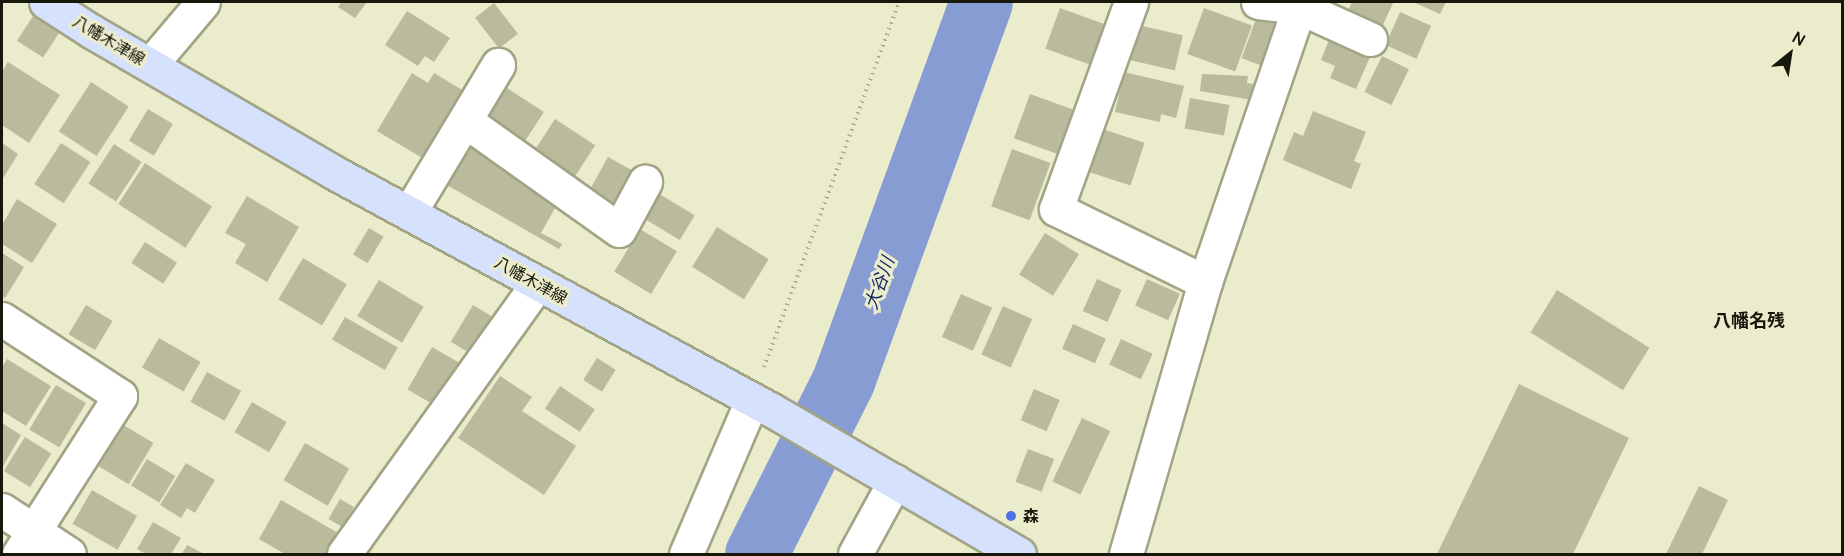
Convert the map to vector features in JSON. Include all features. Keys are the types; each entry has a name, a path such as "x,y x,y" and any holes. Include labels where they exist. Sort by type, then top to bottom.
{"main road":[{"name":"八幡木津線","path":"46,2 150,65 409,213 761,405 885,475 1018,555"}],"street":[{"path":"150,65 203,2"},
{"path":"1131,2 1056,209 1206,282"},
{"path":"1258,2 1300,4 1370,39"},
{"path":"1126,555 1206,282 1300,4"},
{"path":"409,213 467,122 498,66"},
{"path":"467,122 619,230 645,182"},
{"path":"344,555 538,283"},
{"path":"2,319 120,396 27,543"},
{"path":"686,555 761,405"},
{"path":"855,555 885,475"},
{"path":"2,510 27,543 69,555"}],"path":[{"path":"761,405 899,2"}],"building":[{"path":"342,2 367,2 355,18 338,7"},
{"path":"1352,2 1393,3 1379,33 1345,18"},
{"path":"1413,2 1446,2 1440,14"},
{"path":"494,3 518,34 499,49 475,18"},
{"path":"1060,8 1107,25 1092,66 1045,48"},
{"path":"1204,8 1252,25 1235,71 1187,54"},
{"path":"407,11 450,38 434,62 425,56 418,66 385,45"},
{"path":"1400,12 1431,26 1416,59 1385,45"},
{"path":"35,13 61,30 43,58 17,41"},
{"path":"1257,16 1282,25 1267,68 1242,58"},
{"path":"1138,25 1183,35 1175,70 1130,60"},
{"path":"1329,40 1370,57 1356,89 1330,78 1335,66 1321,60"},
{"path":"1382,56 1409,69 1391,105 1364,92"},
{"path":"8,62 60,95 29,143 2,125 2,72"},
{"path":"1124,72 1184,86 1176,118 1161,114 1160,122 1115,112"},
{"path":"412,73 428,83 434,73 469,94 424,159 377,131"},
{"path":"1202,74 1248,76 1247,83 1253,84 1252,100 1200,91"},
{"path":"91,82 129,107 97,156 59,131"},
{"path":"507,88 544,112 523,144 486,120"},
{"path":"1030,94 1077,111 1061,155 1014,138"},
{"path":"1190,98 1229,105 1224,135 1185,129"},
{"path":"148,109 173,124 154,156 129,141"},
{"path":"1313,111 1366,132 1354,161 1361,164 1351,189 1283,160 1294,132 1303,136"},
{"path":"555,119 595,145 574,178 534,152"},
{"path":"1096,127 1145,143 1131,186 1082,170"},
{"path":"472,137 559,201 541,233 562,244 559,249 445,184"},
{"path":"2,143 18,154 2,180"},
{"path":"61,143 90,162 64,203 34,184"},
{"path":"114,144 142,162 116,201 88,183"},
{"path":"1012,149 1051,163 1030,220 991,206"},
{"path":"608,157 639,174 617,212 587,195"},
{"path":"145,163 212,207 185,248 118,204"},
{"path":"651,189 695,215 680,240 636,214"},
{"path":"247,196 299,227 267,282 235,263 246,244 225,233"},
{"path":"17,199 57,224 32,263 2,244 2,225"},
{"path":"717,227 769,259 744,299 692,267"},
{"path":"369,228 384,237 368,263 353,255"},
{"path":"640,229 677,251 651,294 614,272"},
{"path":"1045,233 1079,254 1053,296 1019,275"},
{"path":"145,242 177,263 163,284 131,263"},
{"path":"2,253 24,267 5,298 2,296"},
{"path":"303,258 347,284 322,325 278,299"},
{"path":"1097,279 1122,290 1107,322 1083,311"},
{"path":"1147,279 1180,294 1168,320 1135,305"},
{"path":"379,280 424,307 402,343 357,316"},
{"path":"1557,290 1649,348 1623,390 1531,332"},
{"path":"961,294 992,308 973,351 942,337"},
{"path":"86,305 113,321 95,350 68,334"},
{"path":"473,305 495,318 473,355 451,342"},
{"path":"1003,306 1032,319 1011,367 981,354"},
{"path":"345,317 398,348 385,370 332,340"},
{"path":"1073,324 1106,339 1095,363 1062,349"},
{"path":"159,338 201,362 184,391 142,367"},
{"path":"1121,339 1153,354 1141,379 1109,364"},
{"path":"432,347 460,363 435,405 408,389"},
{"path":"597,358 616,370 602,392 583,380"},
{"path":"7,359 51,386 26,426 2,411 2,367"},
{"path":"207,372 241,391 225,421 191,402"},
{"path":"500,376 532,397 522,411 576,446 544,495 458,438"},
{"path":"1519,384 1629,438 1573,554 1437,554"},
{"path":"56,385 86,403 59,448 29,430"},
{"path":"560,386 595,409 580,432 545,408"},
{"path":"1034,389 1060,400 1046,431 1021,420"},
{"path":"252,402 287,422 269,452 234,432"},
{"path":"1082,418 1110,431 1081,495 1052,481"},
{"path":"2,423 21,435 2,468"},
{"path":"120,423 153,443 129,484 95,464"},
{"path":"25,437 51,453 30,487 4,471"},
{"path":"305,443 349,468 328,506 284,480"},
{"path":"1028,449 1054,459 1042,492 1015,482"},
{"path":"147,459 175,476 159,503 131,486"},
{"path":"186,463 215,480 195,513 187,508 181,518 160,505"},
{"path":"1699,486 1728,500 1702,554 1666,554"},
{"path":"92,490 137,516 118,550 73,524"},
{"path":"340,499 354,507 342,527 329,519"},
{"path":"281,500 340,534 328,554 285,554 259,539"},
{"path":"153,522 181,538 171,554 146,554 137,549"},
{"path":"187,545 204,554 182,554"}],"waterway":[{"name":"大谷川","path":"756,554 843,381 981,2"}],"place":[{"name":"森","path":"1011,516"}],"district":[{"name":"八幡名残","path":"1749,320"}]}
